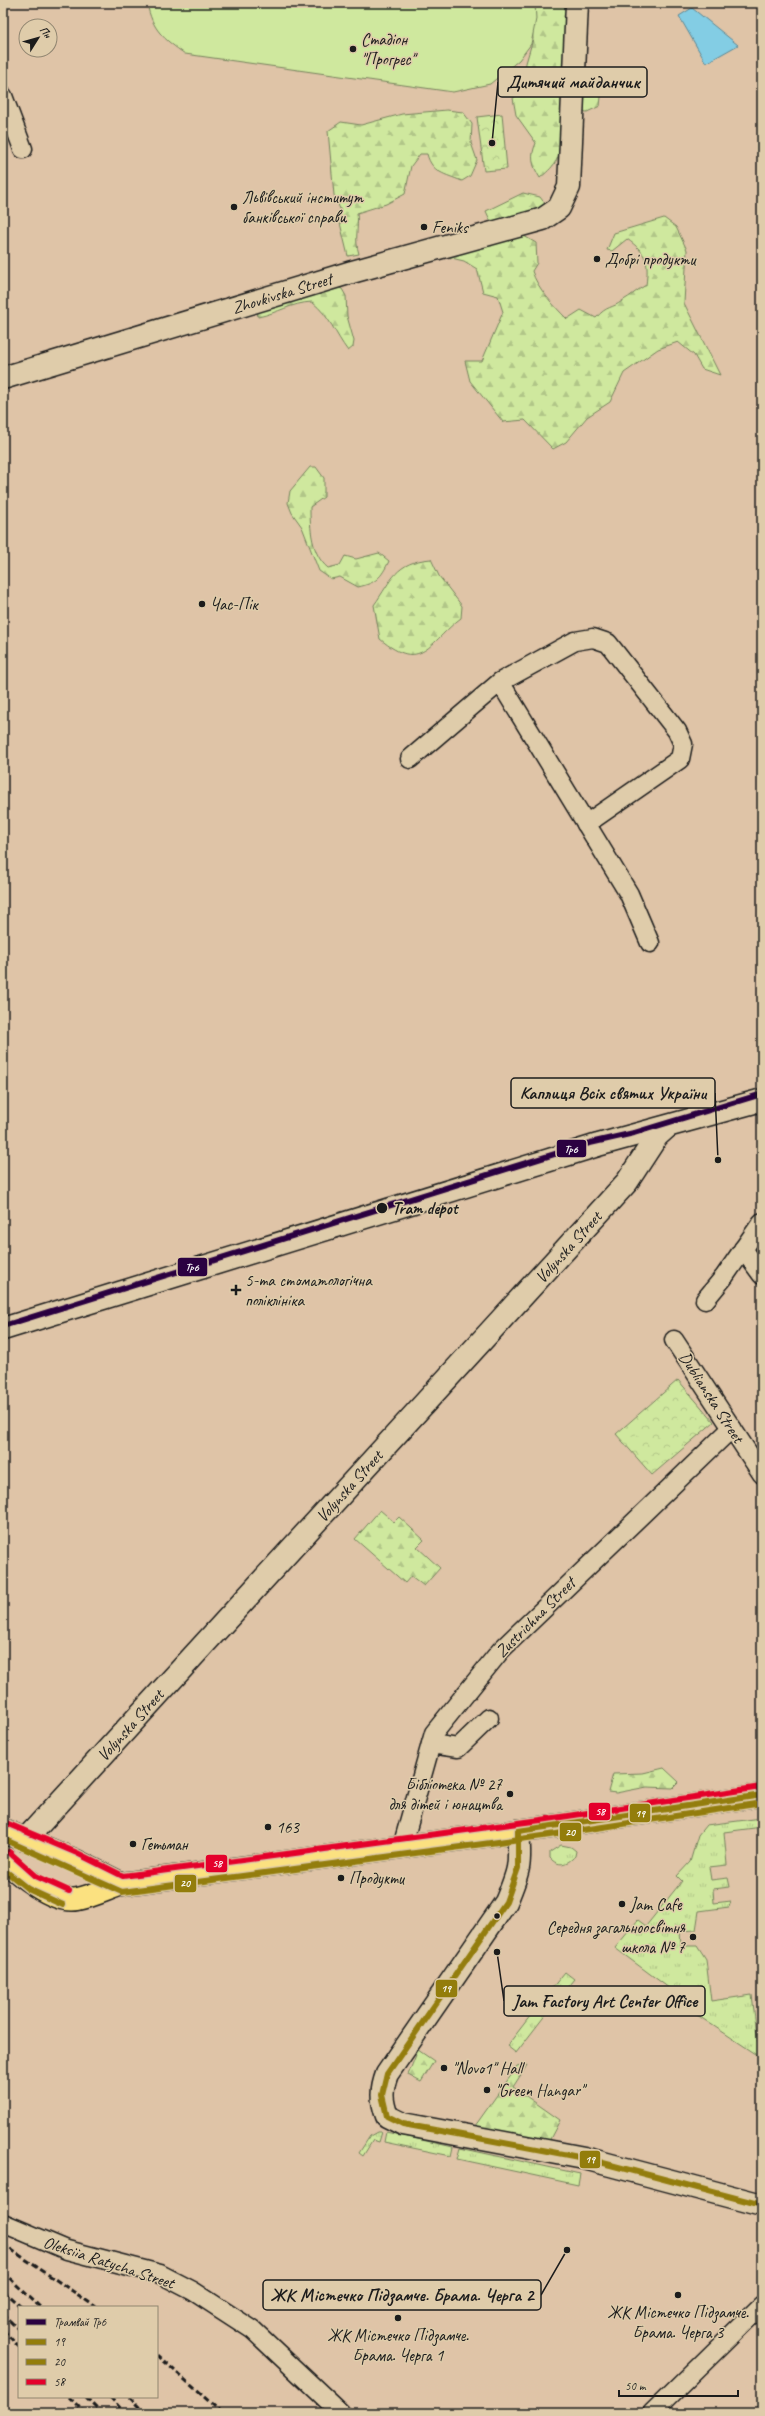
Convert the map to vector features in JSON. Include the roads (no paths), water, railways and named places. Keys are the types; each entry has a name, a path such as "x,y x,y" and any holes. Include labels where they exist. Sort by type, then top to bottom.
{"main road":[{"path":"25,1840 15,1852 9,1864 38,1888 66,1898 77,1899 122,1884 402,1848 762,1795"},
{"path":"3,1830 74,1860 122,1884"},
{"path":"74,1860 87,1871 90,1881 77,1899"}],"street":[{"name":"Zhovkivska Street","path":"3,378 352,272 543,219 559,208 569,187 577,3"},
{"path":"3,96 23,149"},
{"path":"410,759 500,682 575,641 593,638 608,643 677,731 683,744 680,759 586,824"},
{"path":"500,682 629,894 650,943"},
{"path":"3,1329 590,1147 762,1100"},
{"name":"Volynska Street","path":"25,1840 627,1182 657,1136 667,1127"},
{"path":"705,1300 724,1277 762,1222"},
{"path":"743,1249 762,1275"},
{"name":"Dublianska Street","path":"674,1340 762,1474"},
{"name":"Zustrichna Street","path":"402,1848 434,1733 501,1650 732,1428"},
{"path":"431,1744 458,1748 489,1718"},
{"path":"518,1831 521,1854 518,1873 506,1902 386,2074 381,2089 382,2103 387,2116 403,2124 584,2158 762,2205"},
{"name":"Oleksiia Ratycha Street","path":"3,2223 66,2250 160,2274 193,2291 253,2330 341,2413"},
{"path":"652,2413 762,2305"}],"water":[{"path":"692,8 738,45 706,63 679,16"}],"railway":[{"path":"3,2244 95,2306"},
{"path":"3,2272 39,2306"},
{"path":"3,2291 20,2306"},
{"path":"3,2314 18,2329"},
{"path":"3,2330 18,2346"},
{"path":"158,2356 222,2413"},
{"path":"70,2398 85,2413"},
{"path":"87,2398 102,2413"},
{"path":"111,2398 125,2413"},
{"path":"131,2398 146,2413"}],"tram line":[{"name":"Тр6","path":"3,1326 590,1143 634,1133 762,1094"}],"place":[{"name":"Стадіон \"Прогрес\"","path":"353,49"},
{"name":"Дитячий майданчик","path":"492,143"},
{"name":"Львівський інститут банківської справи","path":"234,207"},
{"name":"Feniks","path":"424,227"},
{"name":"Добрі продукти","path":"597,259"},
{"name":"Час-Пік","path":"202,604"},
{"name":"Каплиця Всіх святих України","path":"718,1160"},
{"name":"Tram depot","path":"382,1208"},
{"name":"5-та стоматологічна поліклініка","path":"236,1290"},
{"name":"Бібліотека № 27 для дітей і юнацтва","path":"510,1794"},
{"name":"163","path":"268,1827"},
{"name":"Гетьман","path":"133,1844"},
{"name":"Продукти","path":"341,1878"},
{"name":"Jam Cafe","path":"622,1904"},
{"name":"Середня загальноосвітня школа № 7","path":"693,1937"},
{"name":"Jam Factory Art Center Office","path":"497,1952"},
{"name":"\"Novo1\" Hall","path":"444,2068"},
{"name":"\"Green Hangar\"","path":"487,2090"},
{"name":"ЖК Містечко Підзамче. Брама. Черга 2","path":"567,2250"},
{"name":"ЖК Містечко Підзамче. Брама. Черга 3","path":"678,2295"},
{"name":"ЖК Містечко Підзамче. Брама. Черга 1","path":"398,2318"}]}
